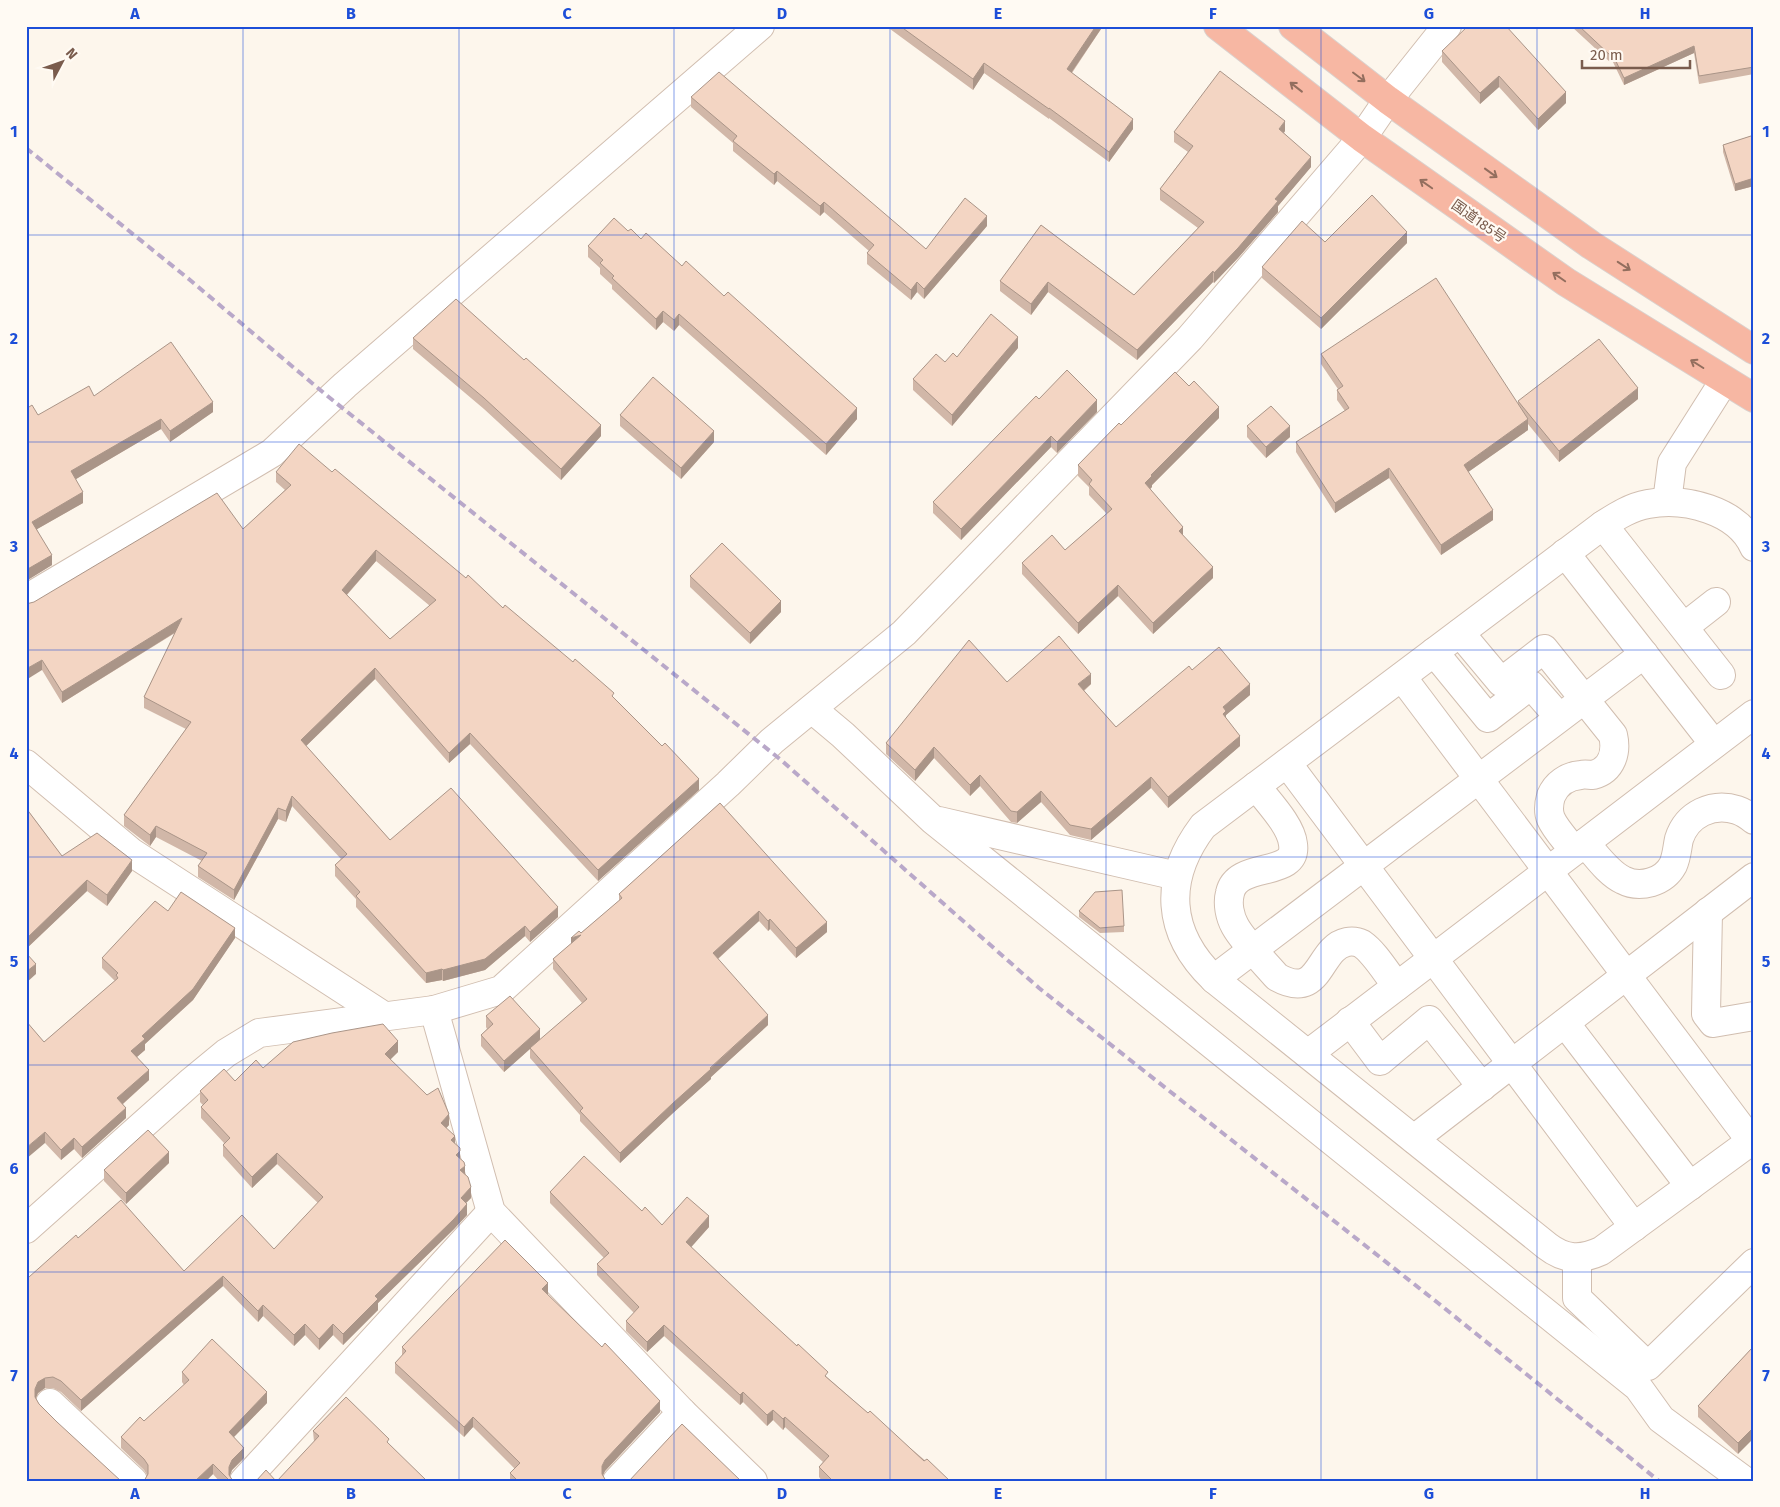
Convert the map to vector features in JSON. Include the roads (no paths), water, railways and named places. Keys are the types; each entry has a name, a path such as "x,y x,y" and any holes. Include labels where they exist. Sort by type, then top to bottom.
{"highway":[{"name":"国道185号","path":"1218,26 1362,138 1566,282 1754,398"},
{"path":"1293,26 1388,100 1591,245 1754,350"}],"street":[{"path":"26,599 272,453 345,385 760,26"},
{"path":"26,1229 192,1081 226,1053 259,1033 434,1010 500,990 728,784 772,741 904,633 1190,338 1362,138 1388,100 1447,26"},
{"path":"1667,502 1672,463 1724,381"},
{"path":"1402,677 1626,976 1752,1140 1601,1251 1590,1256 1566,1257 1556,1252 1214,979 1192,954 1182,935 1176,916 1175,895 1177,876 1187,850 1203,826 1565,553 1603,525 1628,510 1647,504 1686,503 1709,510 1731,520 1749,536 1754,547"},
{"path":"1603,525 1722,675"},
{"path":"1565,553 1714,744"},
{"path":"1684,627 1716,602"},
{"path":"1460,633 1501,682 1544,649 1613,735 1615,754 1611,762 1603,771 1592,775 1569,777 1560,782 1550,800 1549,810 1552,820 1580,847 1623,881 1637,884 1650,883 1662,877 1672,867 1685,826 1695,815 1709,809 1724,807 1739,810 1754,820"},
{"path":"1434,652 1488,718 1531,685 1559,717"},
{"path":"1214,979 1644,654"},
{"path":"812,709 843,735 933,820 1638,1387 1662,1419 1745,1481"},
{"path":"1308,1054 1754,714"},
{"path":"1287,763 1634,1227"},
{"path":"26,764 131,852 384,1016"},
{"path":"1256,786 1285,824 1294,844 1293,852 1289,860 1282,866 1242,876 1230,889 1229,909 1235,927 1277,977 1292,983 1310,979 1318,973 1333,949 1341,943 1351,942 1361,943 1396,986"},
{"path":"933,820 1177,876"},
{"path":"1414,1139 1754,877"},
{"path":"1708,912 1706,1014 1713,1023 1754,1016"},
{"path":"434,1010 491,1212 682,1412 752,1481"},
{"path":"1350,1021 1380,1061 1429,1020 1482,1087"},
{"path":"1565,1023 1690,1186"},
{"path":"244,1481 491,1212"},
{"path":"1576,1258 1576,1298 1648,1366 1754,1263"},
{"path":"50,1403 133,1481"},
{"path":"617,1481 682,1412"}],"railway":[{"path":"26,148 190,280 325,394 781,760 1039,988 1438,1303 1659,1481"}]}
